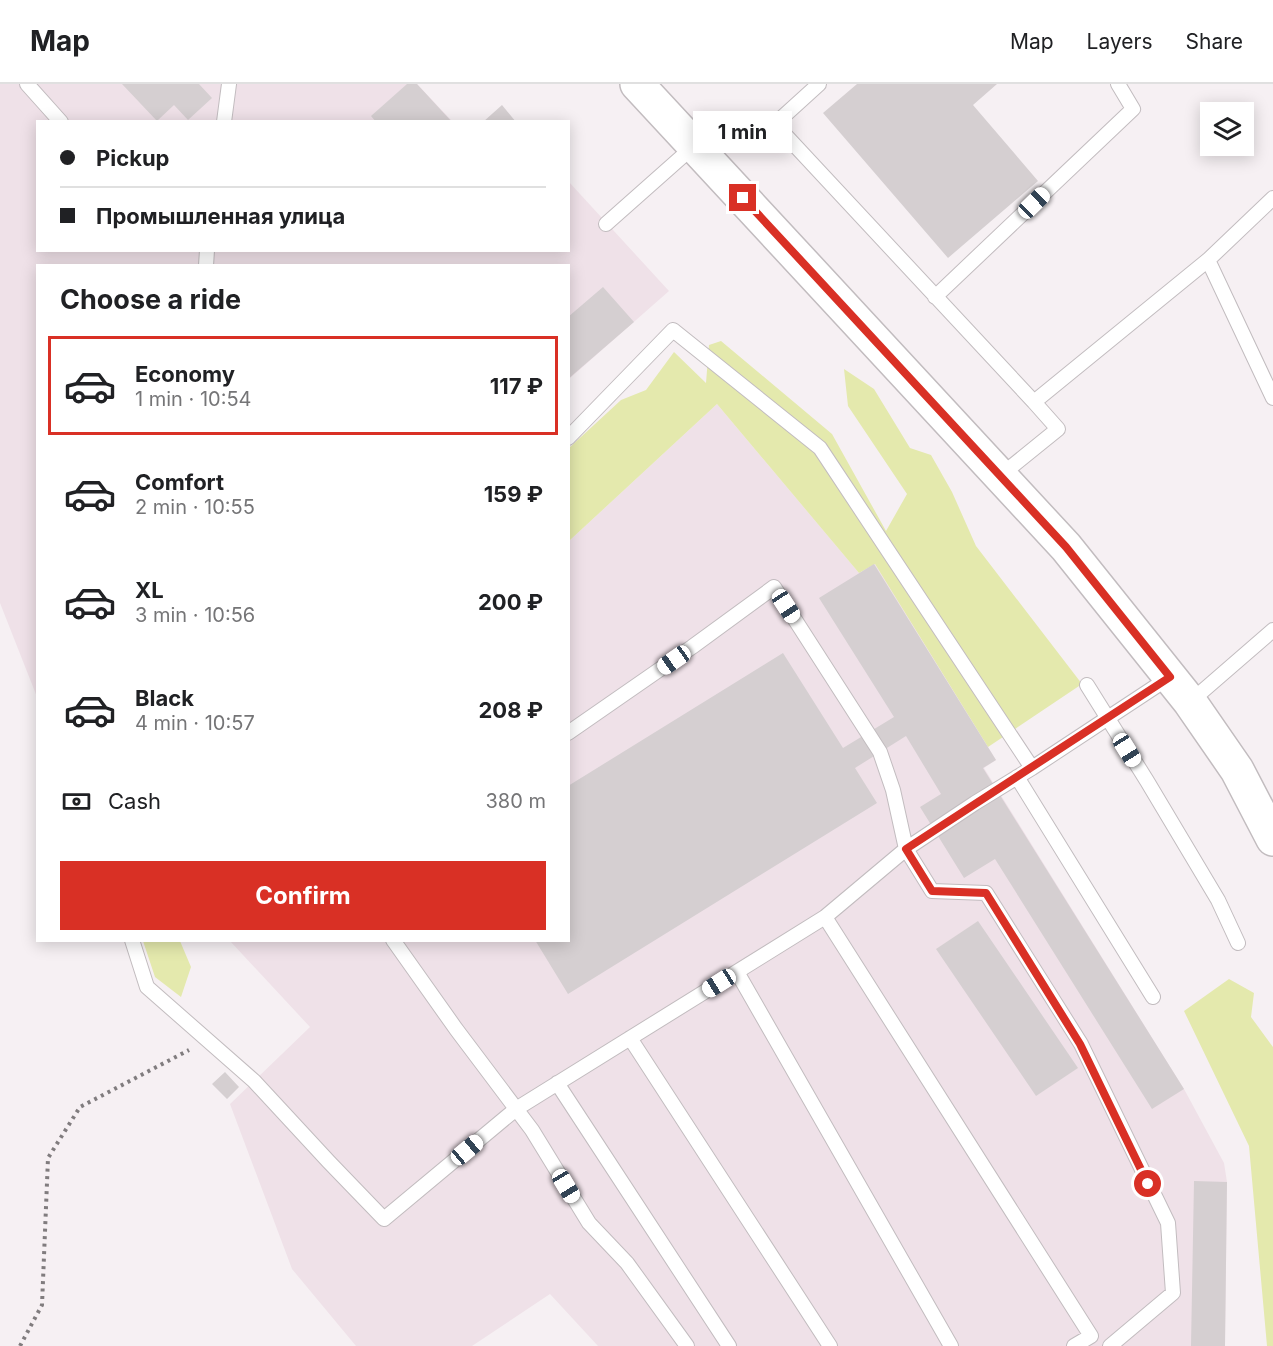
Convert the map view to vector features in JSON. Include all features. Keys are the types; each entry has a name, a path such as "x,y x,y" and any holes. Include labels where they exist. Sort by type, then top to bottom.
{"street":[{"path":"638,84 1066,547 1190,702 1237,770 1273,839"}],"lane":[{"path":"27,84 59,120"},
{"path":"224,120 229,84"},
{"path":"819,84 775,124 1058,429 1000,476"},
{"path":"935,297 1133,109 1119,84"},
{"path":"606,224 694,146"},
{"path":"1034,402 1208,260 1273,198"},
{"path":"1208,260 1273,398"},
{"path":"570,436 673,330 820,448 1032,768"},
{"path":"570,732 774,587 880,752 906,849 932,891 986,893 1080,1044 1168,1223 1173,1293 1110,1346"},
{"path":"1190,702 1273,630"},
{"path":"133,942 147,987 254,1081 384,1219 516,1108 825,917 906,849 1170,677"},
{"path":"1087,685 1218,900 1238,943"},
{"path":"1017,777 1153,997"},
{"path":"825,917 1091,1336 1074,1346"},
{"path":"394,942 532,1130 589,1223 627,1263 687,1346"},
{"path":"737,972 951,1346"},
{"path":"630,1038 830,1346"},
{"path":"557,1083 729,1346"}],"path":[{"path":"20,1346 42,1305 48,1158 80,1107 207,1040"}],"shaded area":[{"path":"0,84 417,84 451,120 36,120 36,252 570,252 570,183 669,291 570,378 570,264 36,264 36,694 0,603"},
{"path":"717,404 859,573 875,564 996,760 984,768 1184,1089 1224,1163 1227,1182 1225,1346 598,1346 550,1294 472,1346 356,1346 292,1269 230,1104 310,1027 231,942 570,942 570,540"}],"green space":[{"path":"721,341 832,434 886,531 907,494 848,406 844,369 874,389 910,448 931,455 952,492 976,546 1082,684 988,747 875,564 859,573 717,404 570,540 570,447 621,400 646,390 674,352 706,383 709,345"},
{"path":"143,942 180,942 191,967 181,997 155,977"},
{"path":"1229,979 1254,993 1251,1017 1273,1047 1273,1346 1267,1346 1249,1146 1184,1011"}],"building":[{"path":"122,84 199,84 212,98 188,120 174,105 156,120"},
{"path":"407,84 417,84 450,120 374,120 371,116"},
{"path":"857,84 997,84 973,105 1038,181 948,258 823,113"},
{"path":"502,105 514,120 485,120"},
{"path":"603,287 634,322 570,377 570,315"},
{"path":"874,564 996,760 983,768 1184,1089 1152,1109 995,859 964,878 920,807 941,794 906,736 855,768 877,803 568,994 536,942 570,942 570,785 783,653 843,748 894,717 819,598"},
{"path":"978,921 1078,1068 1036,1096 936,949"},
{"path":"225,1072 239,1087 227,1099 212,1084"},
{"path":"1194,1181 1227,1182 1225,1346 1191,1346"}],"route":[{"path":"743,198 1066,547 1170,677 906,849 932,891 986,893 1080,1044 1148,1184"}]}
